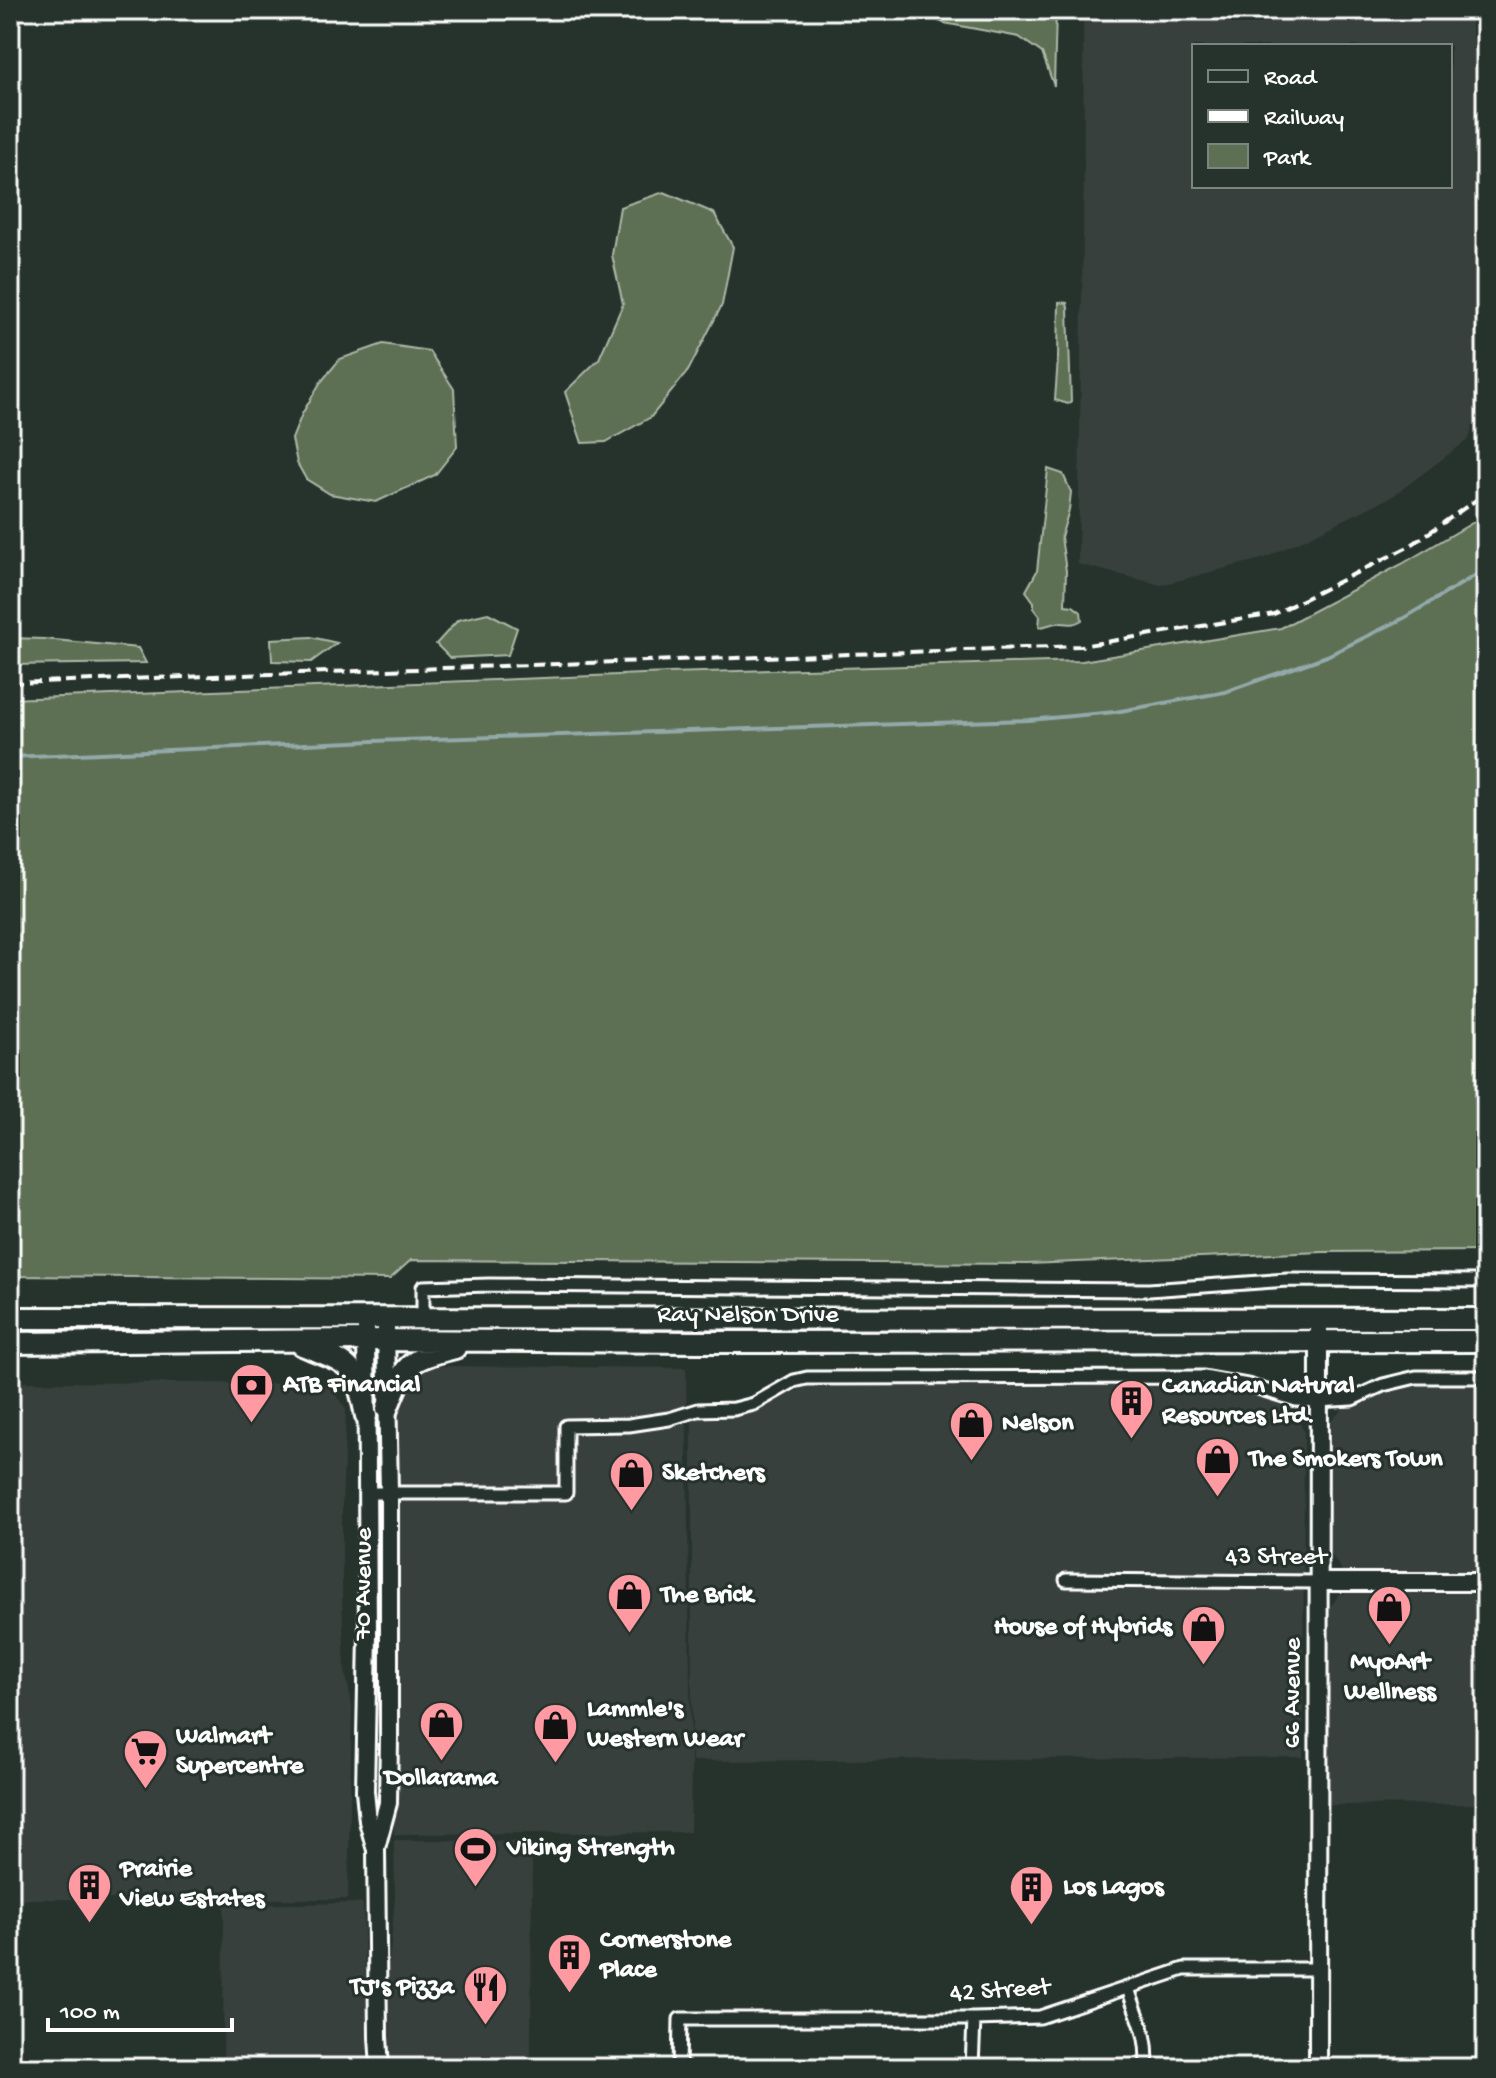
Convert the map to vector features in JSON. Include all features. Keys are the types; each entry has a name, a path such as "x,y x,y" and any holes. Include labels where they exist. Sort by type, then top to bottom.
{"highway":[{"name":"Ray Nelson Drive","path":"10,1318 1486,1319"},
{"name":"Ray Nelson Drive","path":"10,1343 376,1340 1486,1341"},
{"path":"291,1341 337,1359 351,1368 359,1381 366,1416"},
{"path":"387,1409 403,1373 413,1362 423,1356 483,1341"}],"street":[{"path":"423,1318 423,1287 1149,1290 1287,1280 1486,1281"},
{"name":"70 Avenue","path":"376,1318 366,1416 365,1791 368,1821 376,1850 380,2068"},
{"name":"66 Avenue","path":"1318,2068 1319,1319"},
{"name":"70 Avenue","path":"376,1340 387,1409 389,1493 388,1803 376,1850"},
{"path":"367,1493 566,1493 566,1426 629,1425 669,1419 698,1410 734,1409 754,1404 784,1386 807,1378 1204,1377 1248,1385 1296,1400 1317,1401 1352,1399 1383,1385 1416,1377 1486,1377"},
{"name":"43 Street","path":"1066,1580 1486,1582"},
{"name":"42 Street","path":"679,2068 680,2019 1040,2017 1184,1969 1317,1969"},
{"path":"1128,1988 1146,2035 1146,2068"},
{"path":"972,2068 974,2019"}],"shaded area":[{"path":"1083,10 1486,10 1486,380 1469,439 1393,496 1265,558 1161,585 1078,564 1084,166"},
{"path":"428,1366 686,1368 690,1832 394,1834 398,1399 408,1378"},
{"path":"1411,1381 1486,1381 1486,1571 1342,1571 1329,1551 1331,1421 1343,1409"},
{"path":"10,1382 328,1384 346,1409 342,1601 345,1670 352,1707 348,1899 10,1899"},
{"path":"1198,1385 1245,1389 1290,1400 1304,1432 1303,1757 692,1761 692,1419 748,1414 804,1387"},
{"path":"1340,1594 1486,1594 1486,1804 1327,1805 1330,1607"},
{"path":"394,1840 532,1841 531,2068 390,2068 389,1967 395,1897"},
{"path":"363,1903 368,2068 223,2068 224,1905"}],"green space":[{"path":"911,10 1056,10 1054,86 1042,53 1019,37 944,23"},
{"path":"664,192 714,213 733,247 722,305 688,371 651,417 606,442 582,443 565,392 599,359 623,304 612,255 620,207"},
{"path":"1059,302 1067,303 1068,308 1071,402 1068,404 1055,400"},
{"path":"383,344 429,351 454,389 457,447 435,475 376,502 330,494 306,479 297,463 292,439 320,383 340,359"},
{"path":"1048,469 1063,474 1071,492 1061,537 1066,571 1065,605 1081,612 1082,620 1039,627 1040,616 1026,591 1037,571"},
{"path":"1486,515 1486,1251 1323,1252 1027,1264 411,1260 390,1279 10,1276 10,699 668,673 1082,661 1281,628"},
{"path":"488,613 517,628 508,655 450,658 436,644 458,620"},
{"path":"311,637 337,643 311,662 272,661 271,639"},
{"path":"10,638 138,648 146,663 10,665"}],"waterway":[{"path":"10,757 373,741 1029,720 1115,712 1225,692 1327,656 1404,618 1486,569"}],"railway":[{"path":"10,683 1081,646 1274,614 1410,546 1486,493"}],"place":[{"name":"ATB Financial","path":"252,1425"},
{"name":"Canadian Natural Resources Ltd.","path":"1131,1441"},
{"name":"Nelson","path":"971,1463"},
{"name":"The Smokers Town","path":"1218,1499"},
{"name":"Sketchers","path":"631,1513"},
{"name":"The Brick","path":"630,1635"},
{"name":"MyoArt Wellness","path":"1390,1647"},
{"name":"House of Hybrids","path":"1203,1667"},
{"name":"Dollarama","path":"441,1763"},
{"name":"Lammle's Western Wear","path":"556,1764"},
{"name":"Walmart Supercentre","path":"145,1791"},
{"name":"Viking Strength","path":"476,1888"},
{"name":"Prairie View Estates","path":"89,1924"},
{"name":"Los Lagos","path":"1032,1927"},
{"name":"Cornerstone Place","path":"569,1995"},
{"name":"TJ's Pizza","path":"485,2027"}]}
